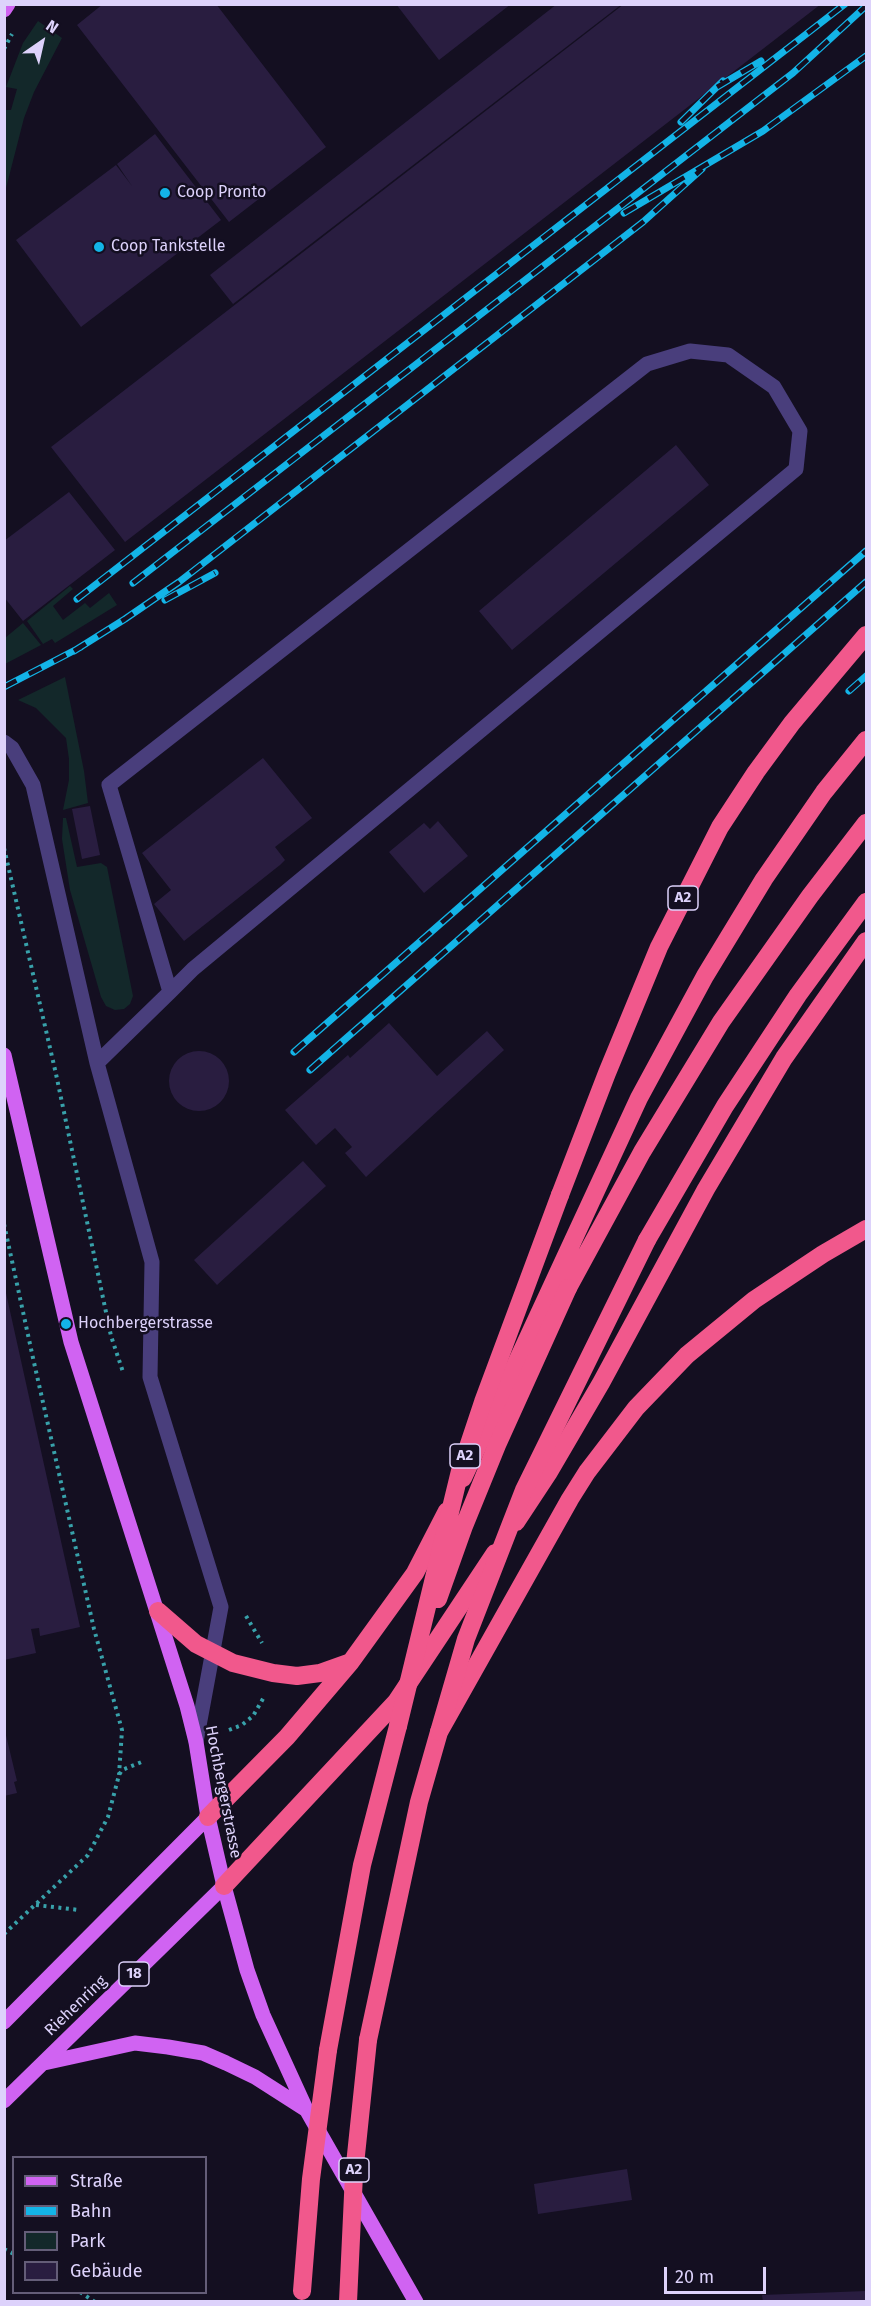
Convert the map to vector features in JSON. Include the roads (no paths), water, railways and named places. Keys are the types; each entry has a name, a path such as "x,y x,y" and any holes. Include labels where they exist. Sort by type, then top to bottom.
{"highway":[{"name":"A2","path":"302,2301 311,2179 328,2050 362,1865 460,1471 483,1402 590,1117 659,947 701,862 736,800 792,723 867,635"},
{"path":"208,1817 287,1737 350,1663 415,1573 481,1445 639,1098 705,976 764,879 824,792 867,740"},
{"name":"A2","path":"398,1726 429,1623 464,1526 510,1415 574,1278 642,1152 721,1022 804,905 867,824"},
{"name":"A2","path":"348,2301 354,2174 368,2040 418,1802 466,1639 524,1490 647,1240 731,1097 798,995 867,902"},
{"path":"224,1886 396,1702 549,1472 601,1383 706,1189 778,1068 867,941"},
{"path":"439,1732 570,1499 636,1408 687,1355 727,1321 785,1279 867,1229"},
{"path":"158,1611 181,1632 212,1654 232,1663 297,1676 320,1673 350,1663"}],"main road":[{"path":"4,10 8,4"},
{"name":"Hochbergerstrasse","path":"4,1055 71,1342 158,1611 196,1742 208,1817 247,1970 263,2015 306,2109 416,2301"},
{"path":"4,2022 208,1817"},
{"name":"Riehenring","path":"4,2101 224,1886"},
{"path":"44,2063 135,2043 203,2053 255,2077 306,2109"}],"lane":[{"path":"97,1063 194,969 796,469 800,431 774,387 728,355 690,351 647,364 109,785 170,992"},
{"path":"4,742 12,748 33,785 97,1063 152,1262 150,1377 221,1607 196,1742"}],"railway":[{"path":"77,599 845,4"},
{"path":"133,583 793,73 866,6"},
{"path":"624,213 763,131 866,56"},
{"path":"717,87 761,61"},
{"path":"681,122 723,81"},
{"path":"74,651 179,582 643,222 702,169"},
{"path":"294,1052 866,551"},
{"path":"165,600 215,573"},
{"path":"310,1070 866,582"},
{"path":"4,687 81,647"},
{"path":"849,691 866,676"}],"place":[{"name":"Coop Pronto","path":"165,193"},
{"name":"Coop Tankstelle","path":"99,247"},
{"name":"Hochbergerstrasse","path":"66,1324"}]}
